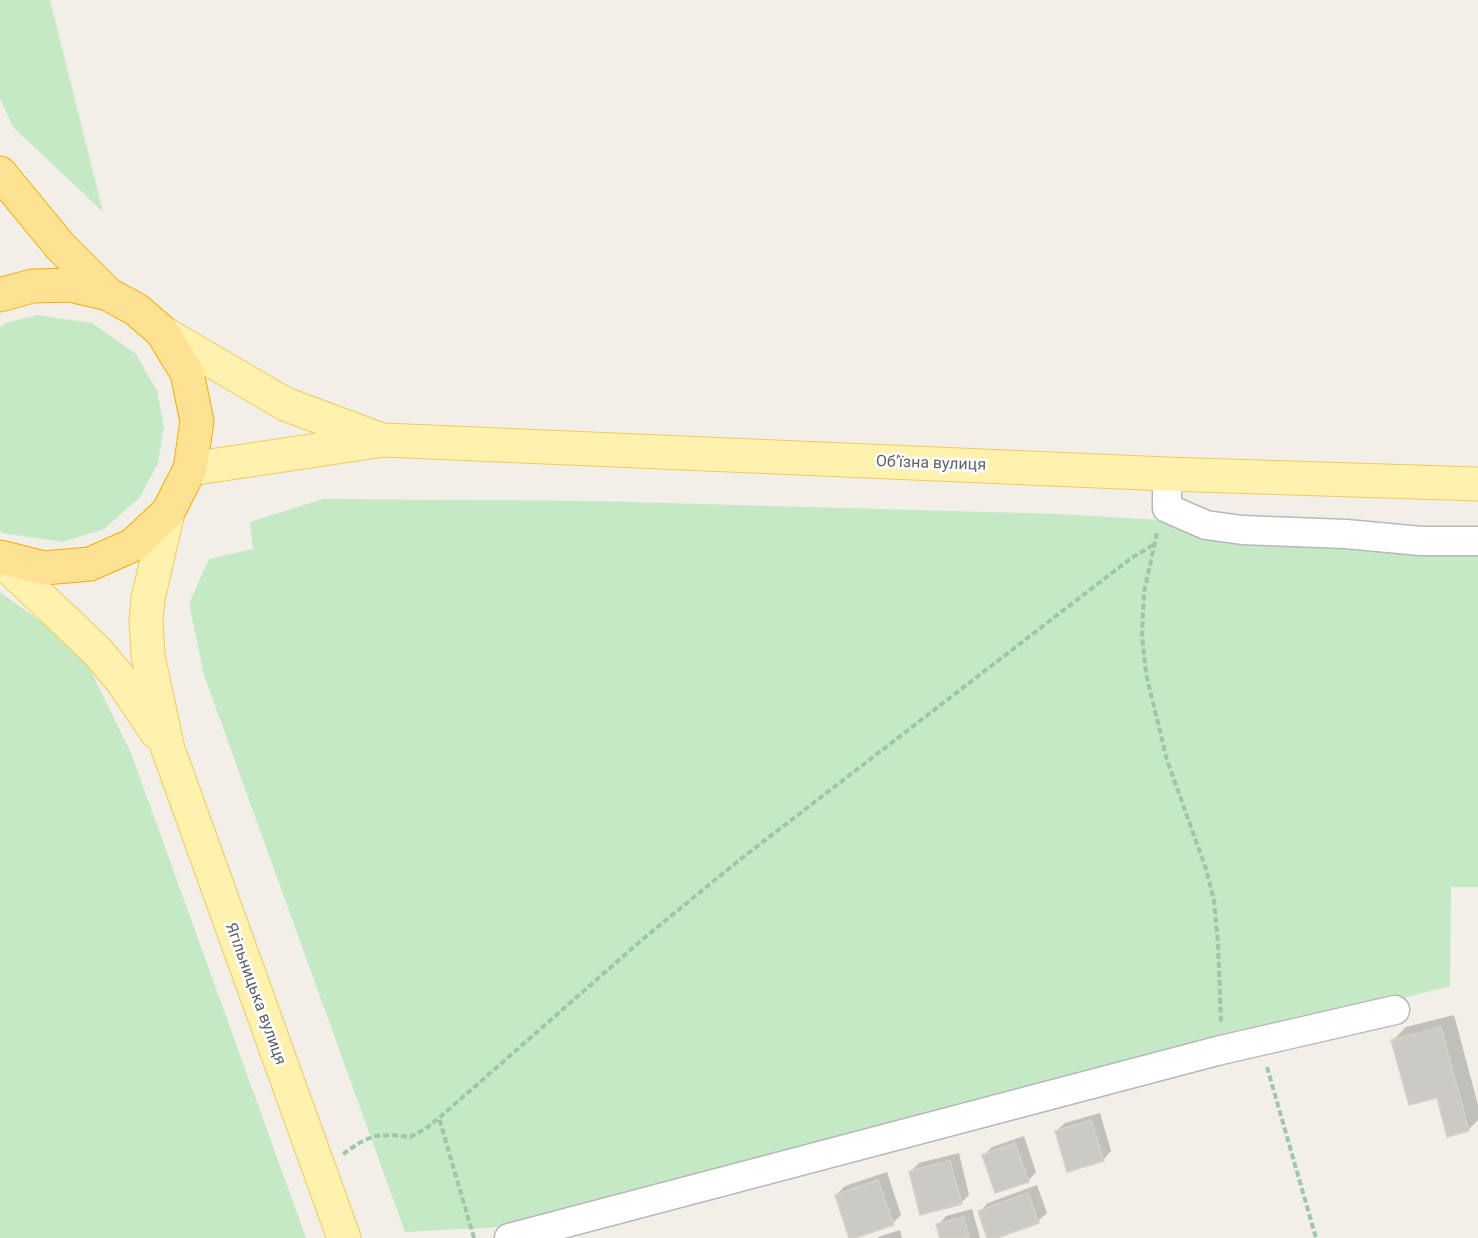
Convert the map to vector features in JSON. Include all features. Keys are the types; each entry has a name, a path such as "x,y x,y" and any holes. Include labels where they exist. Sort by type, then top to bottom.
{"highway":[{"path":"0,173 60,246 108,294"},
{"path":"0,296 32,286 70,285 108,294 137,310 162,332 187,374 197,421 190,470 168,512 133,545 90,564 44,568 0,558"}],"main road":[{"path":"162,332 285,404 384,440"},
{"path":"190,470 384,440"},
{"name":"Обʼїзна вулиця","path":"384,440 1167,474 1478,484"},
{"path":"168,512 148,598 146,621 148,656 168,749"},
{"path":"0,558 110,665 168,749"},
{"name":"Ягільницька вулиця","path":"168,749 344,1238"}],"street":[{"path":"1167,474 1167,508 1206,525 1421,541 1478,541"},
{"path":"509,1238 1218,1051 1395,1010"}],"path":[{"path":"1167,508 1153,544 1144,592 1142,634 1146,674 1155,717 1167,760 1206,869 1214,900 1222,1003 1218,1051"},
{"path":"317,1165 374,1136 410,1137 425,1129 612,966 742,858 1130,559 1153,544"},
{"path":"1259,1041 1286,1127 1316,1238"},
{"path":"439,1118 474,1238"}],"green space":[{"path":"0,0 50,0 103,212 13,127 0,98"},
{"path":"37,315 92,323 136,354 157,391 164,427 158,463 140,497 104,529 63,542 0,531 0,327 5,323"},
{"path":"323,499 593,501 1059,514 1160,520 1478,553 1478,887 1451,887 1450,986 502,1227 405,1232 204,675 189,604 209,559 253,549 250,522"},
{"path":"0,592 81,651 131,753 306,1238 0,1238"}],"building":[{"path":"1441,1027 1469,1131 1447,1137 1437,1098 1409,1105 1391,1040"},
{"path":"1091,1120 1104,1161 1067,1172 1055,1131"},
{"path":"1015,1143 1029,1182 995,1193 982,1155"},
{"path":"950,1161 962,1204 920,1215 909,1171"},
{"path":"878,1180 894,1225 849,1238 835,1195"},
{"path":"1028,1193 1039,1223 997,1238 987,1238 978,1211"},
{"path":"964,1217 969,1238 940,1238 936,1224"}]}
